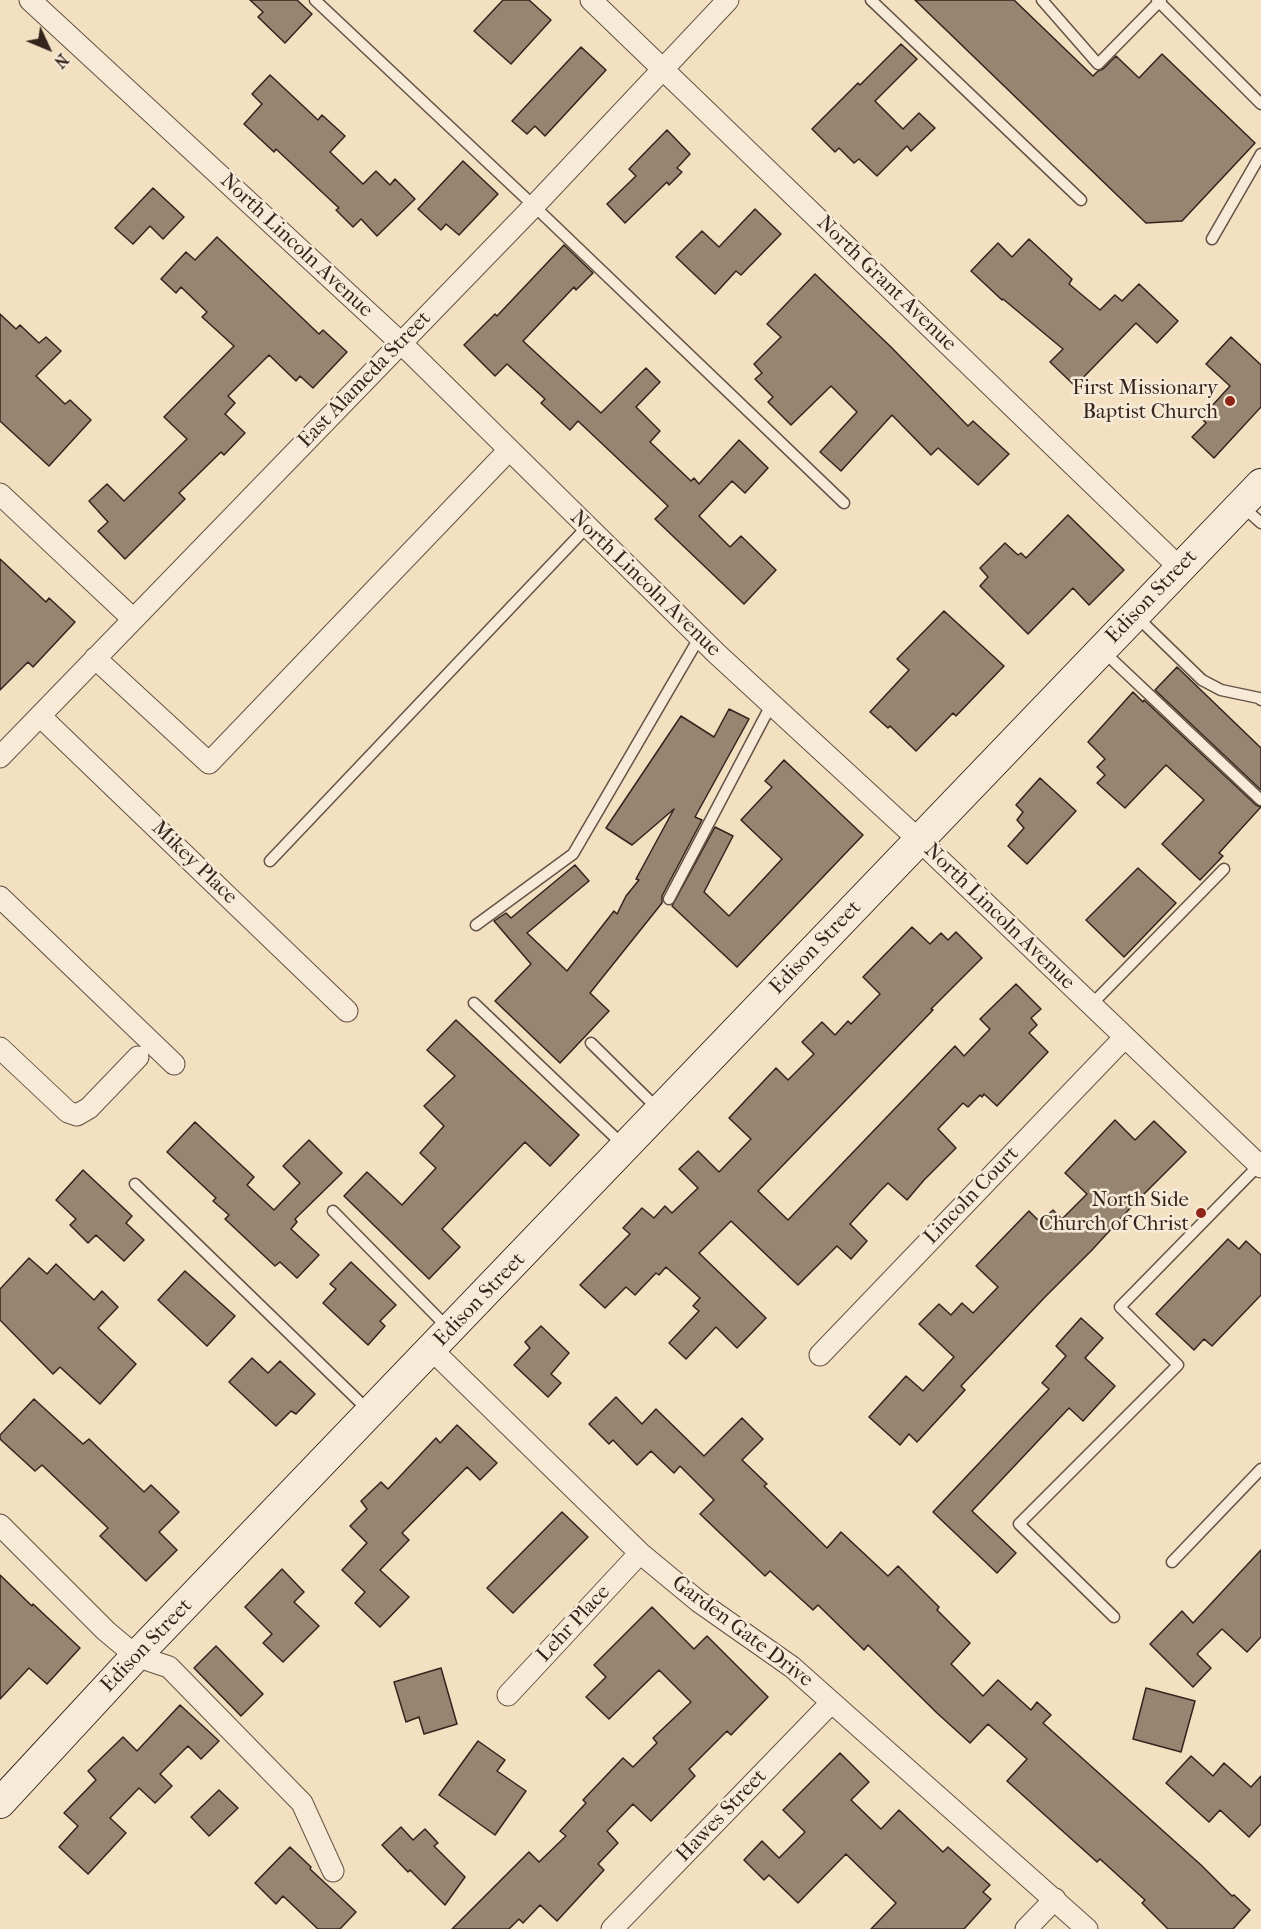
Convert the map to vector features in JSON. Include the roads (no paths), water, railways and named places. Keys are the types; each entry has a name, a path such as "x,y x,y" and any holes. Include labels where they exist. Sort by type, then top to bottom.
{"street":[{"name":"North Lincoln Avenue","path":"30,0 401,343 699,638 919,840 1260,1166"},
{"name":"North Grant Avenue","path":"591,0 1180,568"},
{"name":"East Alameda Street","path":"0,757 534,206 728,0"},
{"path":"95,658 209,763 509,450"},
{"path":"0,494 133,619"},
{"name":"Edison Street","path":"0,1803 136,1656 1180,568 1254,504"},
{"name":"Mikey Place","path":"40,716 347,1011"},
{"path":"0,897 174,1064"},
{"name":"Lincoln Court","path":"820,1355 1125,1037"},
{"path":"0,1048 68,1113 77,1115 90,1107 138,1057"},
{"name":"Garden Gate Drive","path":"441,1340 640,1553 698,1601 792,1667 1087,1929"},
{"path":"0,1525 106,1631 136,1656 169,1667 302,1803 333,1871"},
{"name":"Lehr Place","path":"508,1695 640,1553"},
{"name":"Hawes Street","path":"612,1929 831,1703"},
{"path":"1026,1929 1055,1899"}],"lane":[{"path":"315,0 844,503"},
{"path":"871,0 1082,200"},
{"path":"1042,0 1098,64 1159,1 1261,104"},
{"path":"1212,239 1261,154"},
{"path":"270,861 587,527"},
{"path":"1135,615 1202,680 1221,690 1261,700"},
{"path":"476,925 573,854 699,638"},
{"path":"1102,650 1261,800"},
{"path":"669,899 771,705"},
{"path":"1091,1005 1224,869"},
{"path":"474,1003 626,1147"},
{"path":"591,1043 660,1111"},
{"path":"1114,1617 1019,1524 1178,1365 1120,1307 1260,1166"},
{"path":"135,1184 371,1413"},
{"path":"333,1212 441,1340"},
{"path":"1172,1562 1261,1469"}],"place":[{"name":"First Missionary Baptist Church","path":"1230,401"},
{"name":"North Side Church of Christ","path":"1201,1213"}]}
